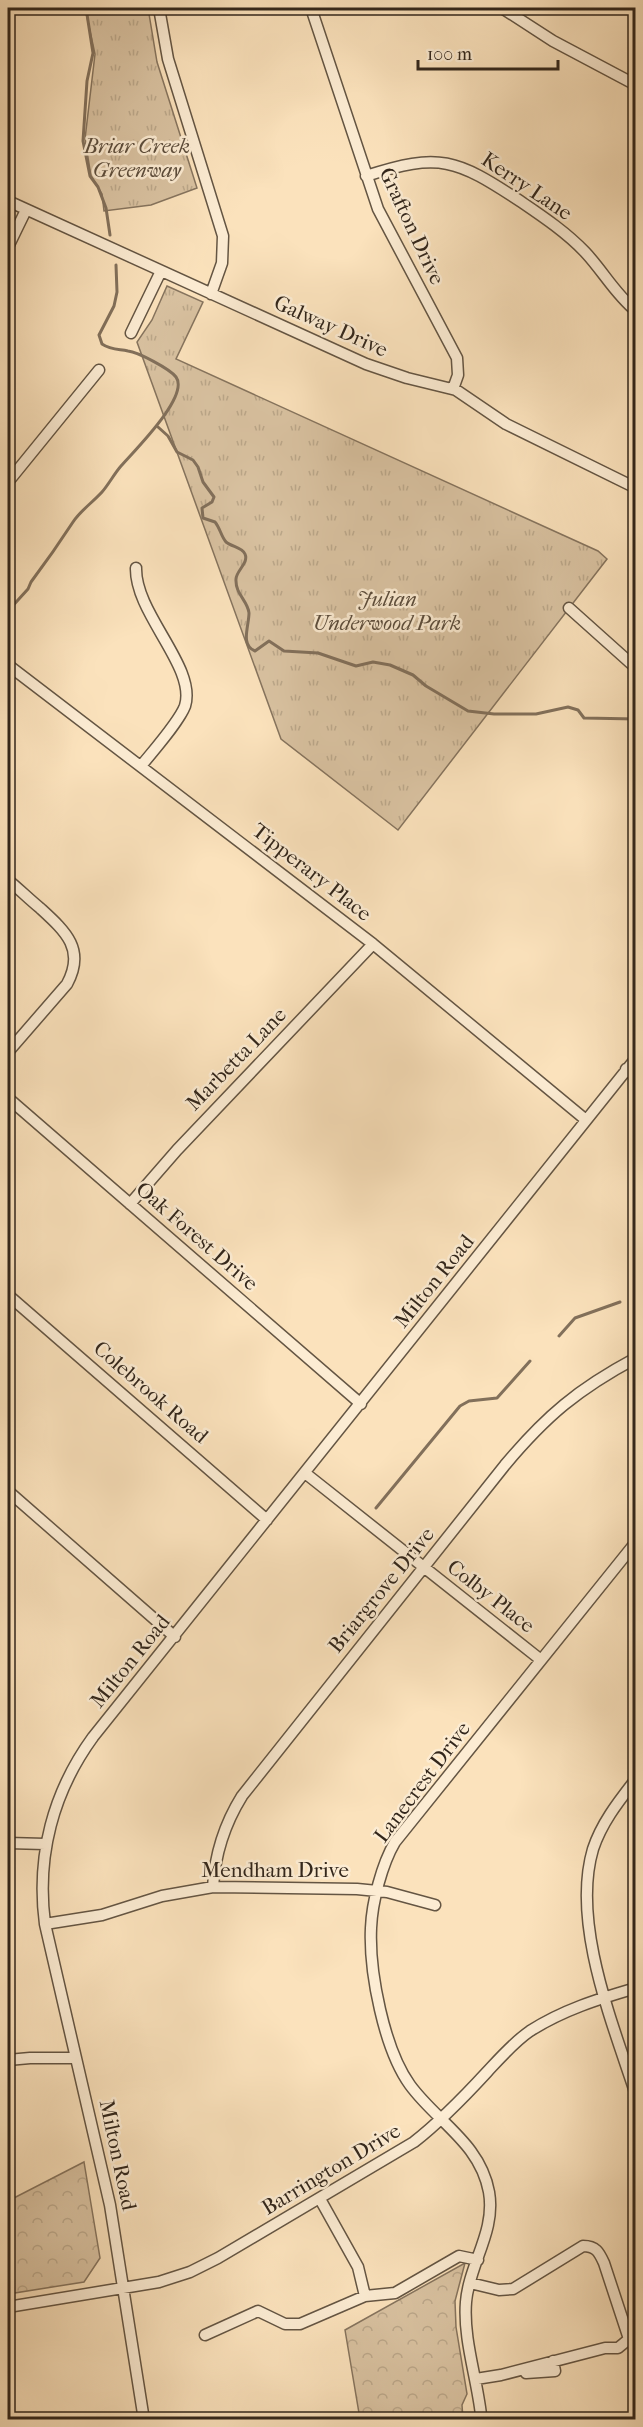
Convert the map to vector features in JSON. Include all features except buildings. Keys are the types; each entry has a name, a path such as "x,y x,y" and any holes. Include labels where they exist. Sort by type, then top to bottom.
{"street":[{"path":"159,8 168,59 223,236 222,263 211,294"},
{"name":"Grafton Drive","path":"311,8 378,209 457,358 458,375 453,389"},
{"path":"502,8 553,41 636,85"},
{"name":"Kerry Lane","path":"366,176 418,162 454,165 478,174 532,209 584,251 636,311"},
{"name":"Galway Drive","path":"8,201 380,370 453,389 506,424 636,488"},
{"path":"8,247 26,210"},
{"path":"131,333 161,271"},
{"path":"8,482 99,370"},
{"path":"136,568 136,580 141,597 183,675 186,696 181,714 141,766"},
{"path":"569,609 636,668"},
{"name":"Tipperary Place","path":"8,664 373,944 586,1120"},
{"path":"8,880 65,932 72,945 75,960 73,973 67,984 8,1052"},
{"name":"Marbetta Lane","path":"130,1204 177,1150 373,944"},
{"name":"Milton Road","path":"144,2420 110,2205 45,1924 42,1881 45,1844 57,1803 74,1766 93,1737 636,1058"},
{"path":"626,1069 636,1077"},
{"name":"Oak Forest Drive","path":"8,1098 361,1404"},
{"name":"Colebrook Road","path":"8,1295 267,1520"},
{"name":"Briargrove Drive","path":"213,1887 219,1845 226,1824 242,1796 424,1568 534,1431 577,1393 636,1358"},
{"name":"Colby Place","path":"305,1473 540,1660"},
{"path":"8,1491 175,1637"},
{"name":"Lanecrest Drive","path":"483,2417 467,2325 466,2301 489,2222 489,2193 485,2175 472,2149 410,2085 400,2069 383,2023 370,1929 381,1877 395,1842 636,1542"},
{"path":"636,1779 614,1807 600,1832 587,1878 590,1940 605,1997 636,2095"},
{"path":"8,1843 45,1844"},
{"name":"Mendham Drive","path":"45,1924 102,1915 162,1896 213,1887 378,1891 435,1905"},
{"name":"Barrington Drive","path":"8,2307 174,2278 204,2266 399,2152 442,2119 502,2056 530,2032 566,2011 636,1988"},
{"path":"8,2060 76,2058"},
{"path":"320,2199 358,2267 365,2296"},
{"path":"470,2283 499,2290 513,2289 583,2246 591,2246 598,2252 629,2339 618,2348 605,2348 501,2375 476,2379"},
{"path":"205,2334 258,2311 285,2324 300,2324 365,2296 395,2293 459,2256 478,2260"}],"green space":[{"name":"Briar Creek Greenway","path":"85,8 148,8 157,62 197,188 151,205 104,211 102,194 91,176 85,139 95,54"},
{"name":"Julian Underwood Park","path":"167,286 203,302 176,359 598,551 607,559 398,830 281,739 137,342 152,320"},
{"path":"84,2162 100,2258 84,2282 8,2294 8,2201"},
{"path":"465,2263 455,2301 456,2327 467,2394 462,2405 463,2419 360,2419 345,2330"}],"waterway":[{"path":"86,8 93,53 87,81 83,141 90,176 98,187 106,208 110,235"},
{"path":"8,611 28,589 76,518 102,492 118,469 159,423 175,397 178,386 176,377 167,370 139,354 102,344 99,335 114,306 117,292 116,265"},
{"path":"158,427 168,436 177,452 193,460 203,482 214,497 212,502 202,508 203,518 215,522 226,542 245,554 245,561 237,576 236,584 249,613 246,635 250,648 255,651 269,641 284,651 318,653 356,666 373,662 390,665 413,675 426,686 468,711 494,714 536,714 568,707 578,710 584,718 636,719"},
{"path":"559,1336 575,1318 620,1302"},
{"path":"376,1508 460,1406 469,1401 497,1398 530,1361"}]}
